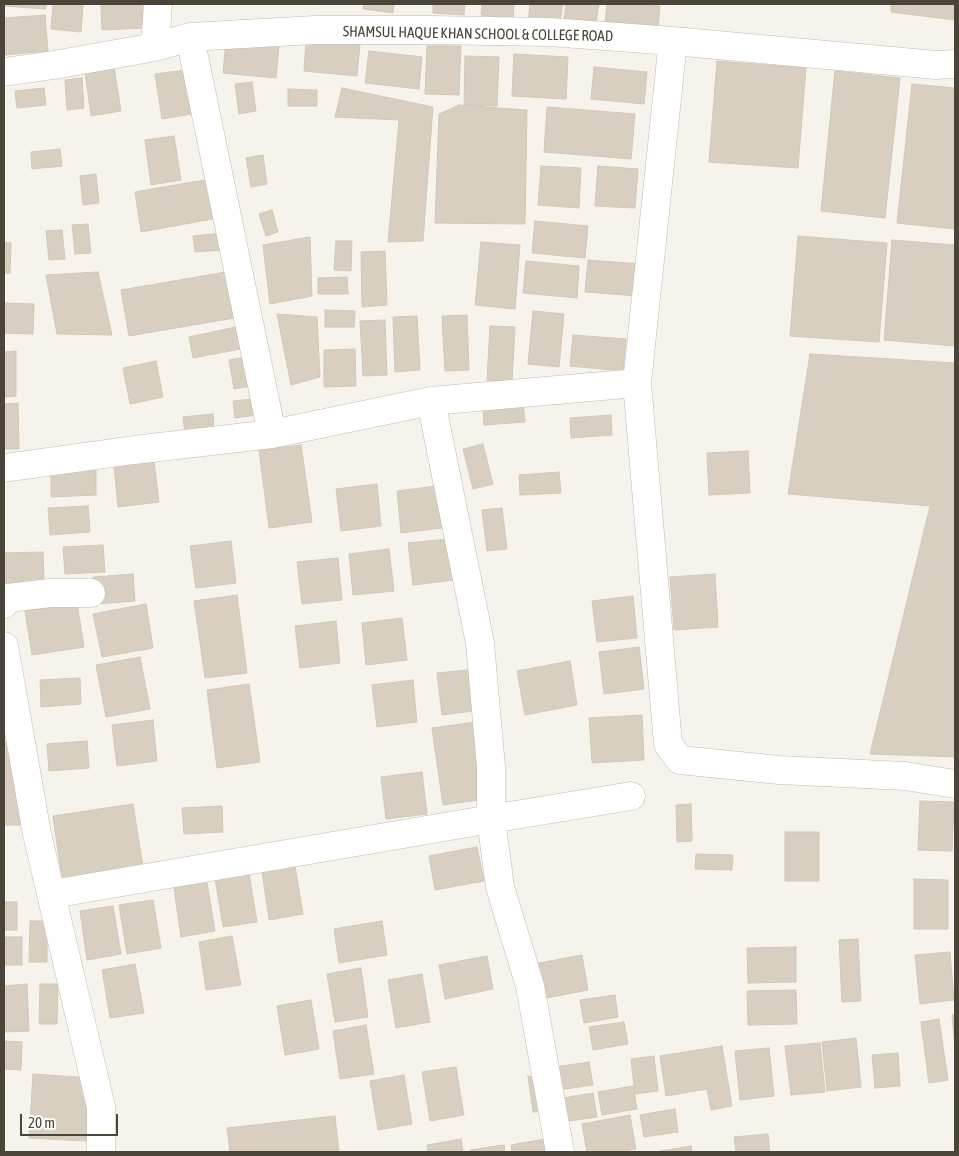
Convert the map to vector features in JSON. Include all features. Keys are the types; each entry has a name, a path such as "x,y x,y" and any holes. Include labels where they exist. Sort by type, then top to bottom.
{"street":[{"path":"155,47 158,4"},
{"name":"SHAMSUL HAQUE KHAN SCHOOL & COLLEGE ROAD","path":"4,72 155,47 190,37 315,30 549,32 673,41 936,65 955,64"},
{"path":"190,37 272,434"},
{"path":"673,41 637,383 668,744 680,760 779,770 905,776 955,784"},
{"path":"4,468 272,434 431,400 637,383"},
{"path":"431,400 480,643 491,767 490,819 500,887 530,986 560,1152"},
{"path":"4,604 8,598 50,593 91,593"},
{"path":"4,646 37,834 101,1107 101,1152"},
{"path":"52,894 631,796"}],"building":[{"path":"4,4 46,4 46,9 4,6"},
{"path":"53,4 83,4 81,32 51,29"},
{"path":"101,4 142,4 143,28 102,30"},
{"path":"364,4 394,4 393,13 363,9"},
{"path":"433,4 465,4 464,15 433,13"},
{"path":"482,4 514,4 513,19 481,15"},
{"path":"530,4 563,4 559,26 528,22"},
{"path":"566,4 599,4 594,33 563,28"},
{"path":"607,4 660,6 657,38 604,33"},
{"path":"891,4 955,4 955,20 891,12"},
{"path":"45,15 48,51 4,55 4,18"},
{"path":"306,39 360,44 357,76 304,71"},
{"path":"226,41 279,46 276,78 223,73"},
{"path":"427,46 461,46 459,95 425,94"},
{"path":"369,51 422,57 419,89 365,83"},
{"path":"514,54 568,57 566,99 512,96"},
{"path":"465,56 499,57 497,106 464,105"},
{"path":"717,61 806,68 798,168 709,162"},
{"path":"114,67 121,111 91,116 85,71"},
{"path":"594,67 647,72 644,104 591,99"},
{"path":"186,70 192,114 162,119 155,74"},
{"path":"835,71 900,78 885,218 821,211"},
{"path":"82,78 84,108 67,110 65,80"},
{"path":"252,82 256,111 239,114 235,84"},
{"path":"912,84 955,88 955,229 897,223"},
{"path":"44,88 46,105 17,108 15,91"},
{"path":"342,88 433,107 423,241 388,242 399,120 335,117"},
{"path":"288,89 317,90 317,106 288,106"},
{"path":"459,105 527,110 525,224 435,223 439,114"},
{"path":"547,107 635,114 631,159 544,152"},
{"path":"174,136 181,180 151,185 145,140"},
{"path":"60,149 62,166 32,169 31,152"},
{"path":"263,155 267,184 251,187 246,158"},
{"path":"541,166 581,168 579,208 538,205"},
{"path":"598,166 638,169 635,208 595,206"},
{"path":"96,174 99,203 83,205 80,176"},
{"path":"210,179 218,218 141,232 135,192"},
{"path":"272,210 278,232 266,236 259,214"},
{"path":"535,221 588,226 585,258 532,253"},
{"path":"88,224 91,253 75,254 72,225"},
{"path":"62,230 65,259 49,260 46,231"},
{"path":"223,233 224,250 195,252 193,236"},
{"path":"798,236 887,243 879,342 790,336"},
{"path":"310,237 312,296 270,304 263,245"},
{"path":"892,240 955,245 955,346 884,340"},
{"path":"336,241 352,241 351,271 334,270"},
{"path":"4,242 11,243 10,273 4,273"},
{"path":"481,242 520,245 515,309 475,305"},
{"path":"385,251 387,305 362,307 361,252"},
{"path":"588,260 641,264 638,296 585,292"},
{"path":"526,261 579,266 577,298 523,293"},
{"path":"232,271 240,317 129,336 121,290"},
{"path":"98,272 112,335 57,334 46,275"},
{"path":"347,277 348,294 318,294 318,278"},
{"path":"4,303 34,304 33,334 4,333"},
{"path":"325,310 355,311 354,327 325,327"},
{"path":"533,311 564,314 559,367 528,364"},
{"path":"277,314 317,317 320,377 291,385"},
{"path":"467,315 469,370 445,371 442,316"},
{"path":"417,316 420,370 395,372 393,317"},
{"path":"385,320 387,375 363,376 360,321"},
{"path":"490,326 515,327 512,382 487,380"},
{"path":"236,327 240,349 193,358 189,337"},
{"path":"573,335 626,339 623,371 570,366"},
{"path":"355,349 356,386 324,387 324,350"},
{"path":"16,351 16,396 4,397 4,352"},
{"path":"810,354 955,363 955,757 870,754 930,506 788,494"},
{"path":"246,357 251,386 234,389 229,360"},
{"path":"156,361 163,397 130,404 123,368"},
{"path":"263,398 264,414 235,418 233,401"},
{"path":"523,402 525,422 484,425 483,405"},
{"path":"18,403 19,449 4,449 4,404"},
{"path":"213,414 214,430 185,433 183,417"},
{"path":"611,415 612,435 571,438 570,418"},
{"path":"483,444 493,484 473,489 463,449"},
{"path":"301,445 312,522 269,528 259,450"},
{"path":"748,451 750,493 709,495 707,453"},
{"path":"154,461 159,502 118,507 114,466"},
{"path":"51,466 96,466 96,495 51,497"},
{"path":"559,472 561,493 520,495 519,475"},
{"path":"377,484 381,526 341,531 336,489"},
{"path":"437,486 442,528 401,533 397,491"},
{"path":"88,506 90,532 50,535 48,508"},
{"path":"502,508 507,549 487,551 482,510"},
{"path":"449,539 454,580 413,585 408,543"},
{"path":"231,541 236,583 196,588 190,546"},
{"path":"103,545 105,572 65,574 63,547"},
{"path":"389,549 394,591 353,595 349,554"},
{"path":"43,552 44,582 4,583 4,553"},
{"path":"338,558 342,600 302,604 297,562"},
{"path":"133,574 135,601 95,604 93,577"},
{"path":"715,574 718,627 674,630 670,577"},
{"path":"237,595 247,673 205,678 194,601"},
{"path":"633,596 637,638 597,642 592,601"},
{"path":"77,603 84,647 32,655 25,611"},
{"path":"146,604 153,648 102,657 93,614"},
{"path":"402,618 407,660 366,665 362,623"},
{"path":"336,621 340,663 300,668 295,626"},
{"path":"639,647 644,689 604,694 599,652"},
{"path":"140,657 150,709 106,717 96,665"},
{"path":"570,661 577,705 525,715 517,671"},
{"path":"478,669 482,710 442,715 437,673"},
{"path":"80,678 81,704 41,707 40,680"},
{"path":"413,680 417,722 377,727 372,685"},
{"path":"249,684 260,762 217,768 207,690"},
{"path":"642,715 644,760 592,763 589,718"},
{"path":"153,720 157,761 117,766 112,725"},
{"path":"475,722 486,799 443,805 432,728"},
{"path":"87,741 89,768 49,771 47,744"},
{"path":"12,742 23,825 4,825 4,743"},
{"path":"422,772 427,814 386,819 381,777"},
{"path":"920,801 954,802 952,851 918,850"},
{"path":"133,804 143,867 62,879 53,816"},
{"path":"691,804 692,841 677,842 676,805"},
{"path":"222,806 223,832 184,834 182,808"},
{"path":"785,832 819,832 819,881 785,881"},
{"path":"477,847 484,881 435,890 429,856"},
{"path":"696,854 733,855 732,870 695,869"},
{"path":"295,866 303,914 269,920 262,871"},
{"path":"249,873 257,922 223,927 215,879"},
{"path":"914,879 948,880 948,929 914,929"},
{"path":"207,883 215,931 181,937 174,888"},
{"path":"153,900 161,948 127,954 119,905"},
{"path":"4,902 17,902 17,930 4,930"},
{"path":"113,906 121,954 87,960 80,911"},
{"path":"30,921 47,921 47,962 29,962"},
{"path":"382,921 387,955 339,963 334,929"},
{"path":"232,936 241,985 206,990 199,942"},
{"path":"4,937 22,937 22,965 4,965"},
{"path":"858,939 861,1001 842,1002 839,940"},
{"path":"796,947 796,982 748,983 747,948"},
{"path":"950,952 954,1000 920,1004 915,955"},
{"path":"582,955 588,990 541,999 534,964"},
{"path":"487,956 493,989 445,999 439,965"},
{"path":"135,964 144,1013 110,1018 102,970"},
{"path":"361,968 368,1017 335,1022 327,974"},
{"path":"422,974 430,1022 396,1028 388,980"},
{"path":"27,984 29,1031 4,1032 4,986"},
{"path":"40,984 58,984 57,1024 39,1024"},
{"path":"796,990 797,1024 748,1025 747,991"},
{"path":"615,995 618,1017 584,1023 580,1000"},
{"path":"311,1000 319,1049 285,1055 277,1006"},
{"path":"955,1014 955,1048 952,1015"},
{"path":"939,1019 948,1080 929,1083 921,1022"},
{"path":"624,1022 628,1044 593,1050 589,1027"},
{"path":"366,1025 374,1074 340,1079 333,1031"},
{"path":"856,1038 861,1087 827,1091 822,1042"},
{"path":"4,1041 22,1042 21,1070 4,1069"},
{"path":"820,1043 825,1092 791,1095 785,1046"},
{"path":"722,1046 732,1106 711,1110 707,1089 666,1096 660,1056"},
{"path":"769,1048 774,1096 740,1100 735,1051"},
{"path":"898,1053 900,1086 875,1088 872,1055"},
{"path":"654,1056 658,1091 635,1094 631,1059"},
{"path":"589,1062 593,1085 558,1090 555,1067"},
{"path":"456,1067 464,1115 430,1121 422,1072"},
{"path":"33,1074 90,1078 86,1141 29,1138"},
{"path":"404,1075 412,1124 378,1130 370,1081"},
{"path":"528,1076 541,1076 546,1111 533,1112"},
{"path":"633,1086 637,1109 602,1115 598,1092"},
{"path":"593,1093 597,1117 562,1122 558,1099"},
{"path":"675,1109 678,1132 644,1137 640,1115"},
{"path":"630,1115 636,1149 619,1152 587,1152 582,1124"},
{"path":"335,1116 339,1152 230,1152 227,1128"},
{"path":"768,1134 770,1152 736,1152 734,1137"},
{"path":"461,1139 463,1152 428,1152 427,1145"},
{"path":"545,1139 547,1152 512,1152 511,1145"},
{"path":"504,1145 505,1152 470,1152 470,1150"},
{"path":"691,1146 692,1152 655,1152"}]}
